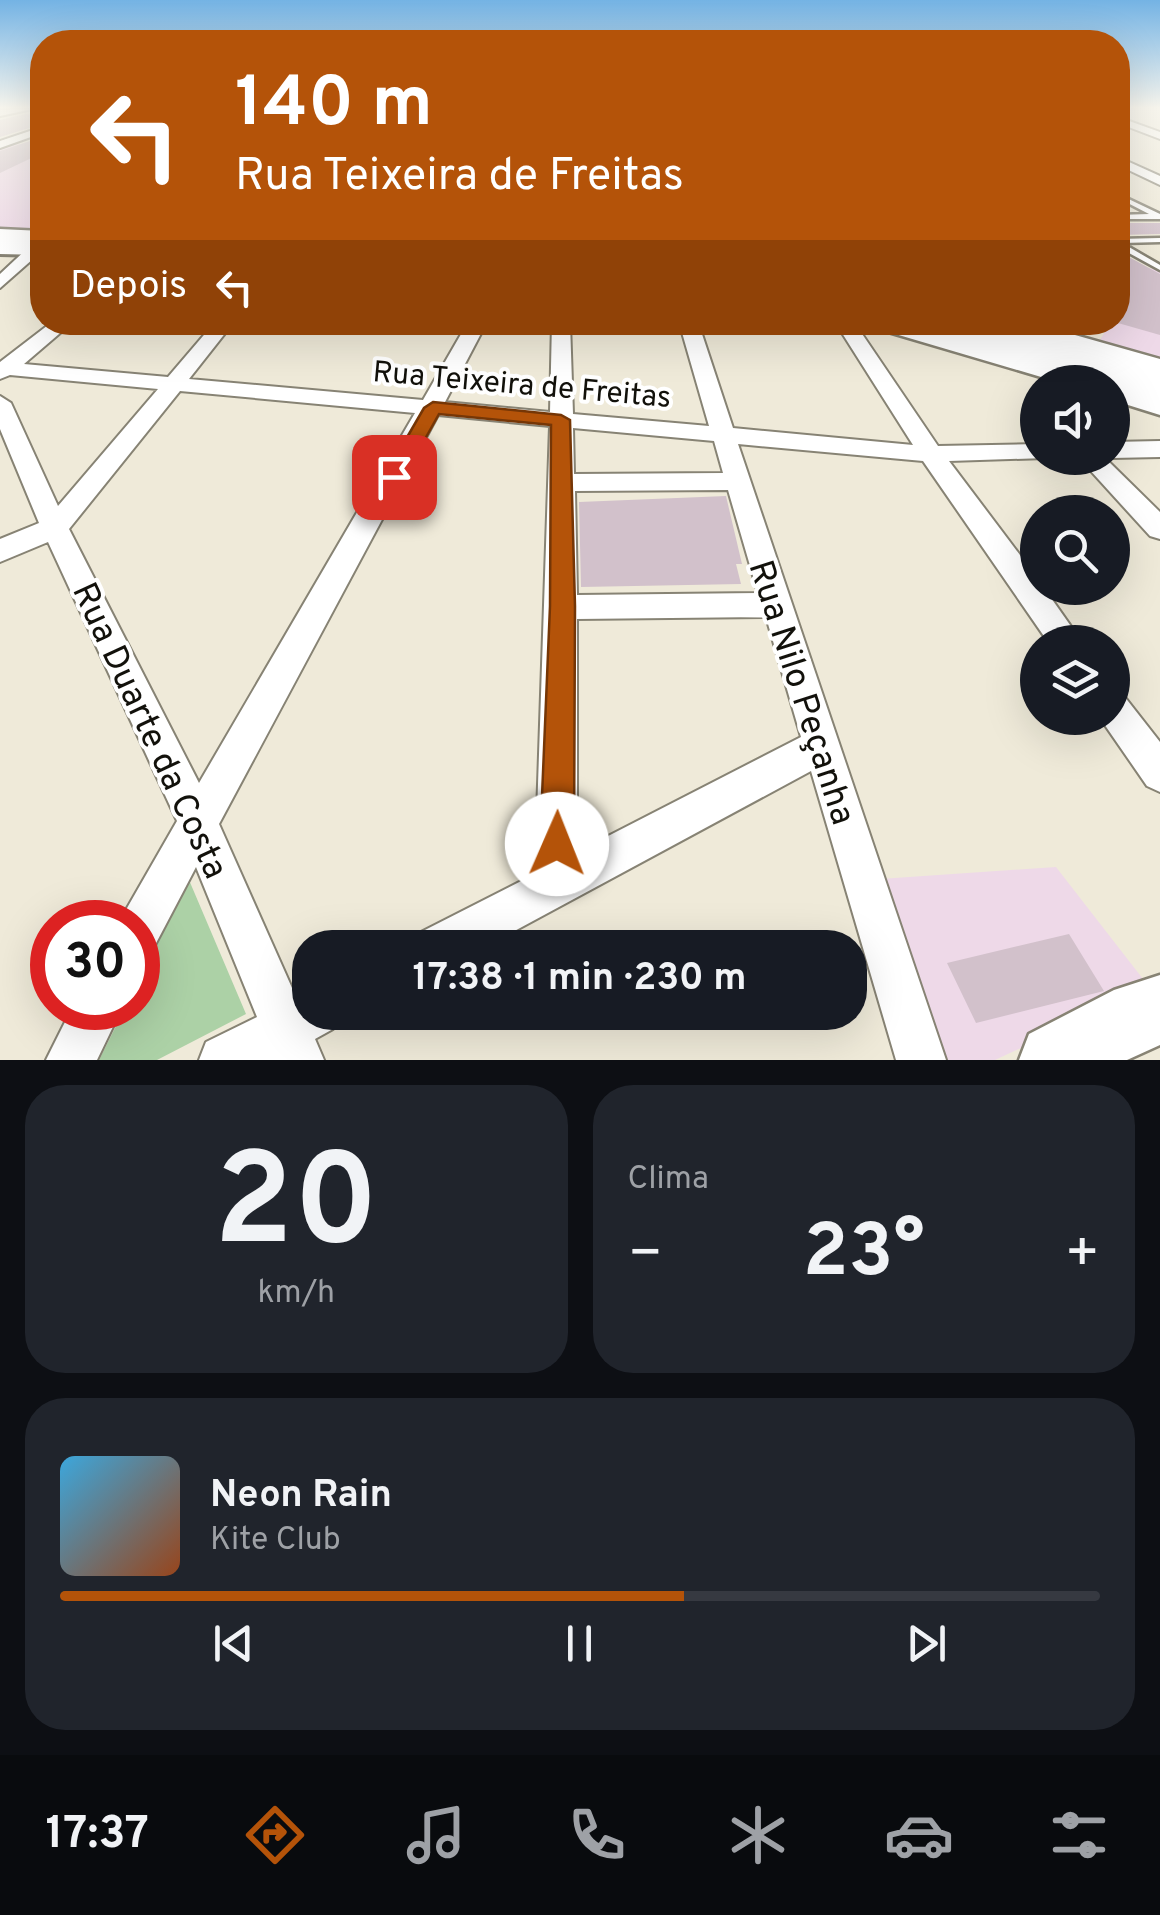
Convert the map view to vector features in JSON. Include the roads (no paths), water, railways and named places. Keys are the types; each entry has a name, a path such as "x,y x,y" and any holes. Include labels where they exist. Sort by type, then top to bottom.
{"main road":[{"path":"0,247 30,252"},
{"path":"984,335 1160,386"},
{"path":"1039,350 1091,349"},
{"path":"1039,350 1057,365"}],"street":[{"path":"1130,167 1160,181"},
{"path":"1130,169 1160,170"},
{"path":"0,236 30,251"},
{"path":"0,283 30,254"},
{"path":"1,378 49,335"},
{"path":"0,552 55,528 213,335"},
{"path":"155,900 471,335"},
{"path":"556,883 562,606 561,335"},
{"name":"Rua Nilo Peçanha","path":"692,335 735,481 921,1060"},
{"path":"853,335 931,454 1054,625"},
{"path":"929,335 1032,365"},
{"path":"1043,335 1160,368"},
{"name":"Rua Teixeira de Freitas","path":"1,378 170,384 931,454 1020,452"},
{"name":"Rua Duarte da Costa","path":"1,378 55,528 300,1034"},
{"path":"1130,396 1160,405"},
{"path":"1130,449 1160,448"},
{"path":"1108,475 1158,525"},
{"path":"561,483 735,481"},
{"path":"562,606 774,604"},
{"path":"1130,732 1160,773"},
{"path":"470,930 821,746"},
{"path":"1055,1060 1139,1015 1160,1010"},
{"path":"71,1060 87,1030"},
{"path":"224,1060 300,1034"}],"lane":[{"path":"1130,202 1159,217"},
{"path":"1130,217 1159,217"},
{"path":"1130,241 1160,240"},
{"path":"1130,249 1160,268"}]}
